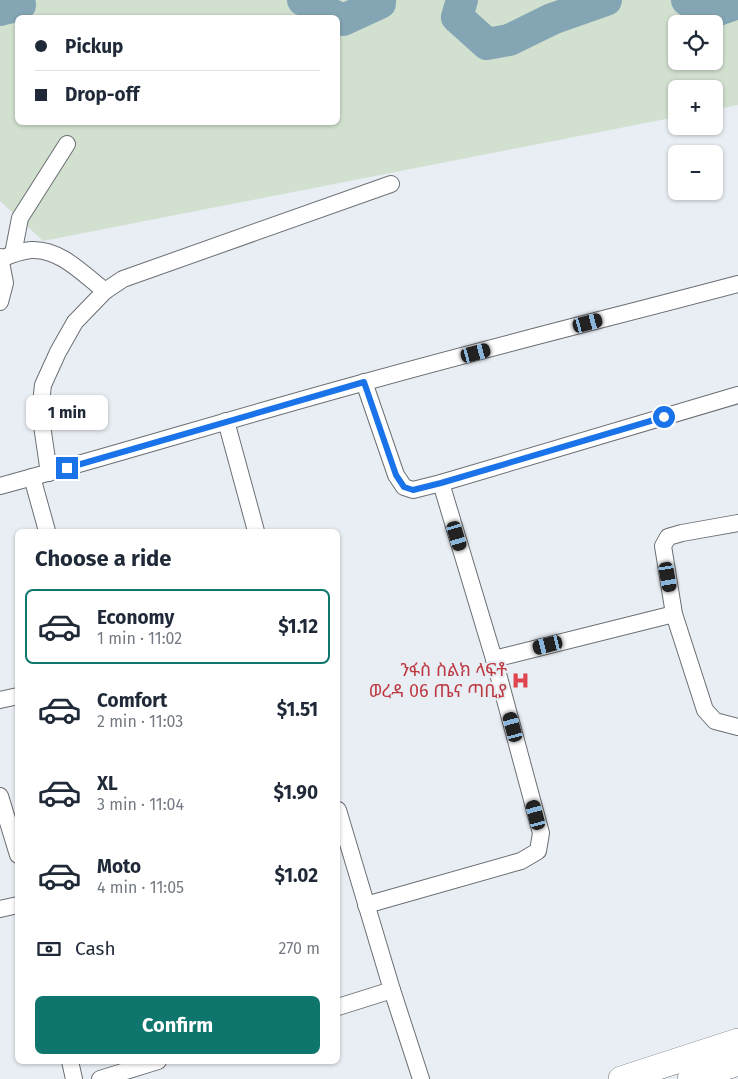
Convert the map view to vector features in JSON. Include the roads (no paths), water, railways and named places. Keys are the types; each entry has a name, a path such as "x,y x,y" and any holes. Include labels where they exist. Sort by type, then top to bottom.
{"main road":[{"path":"621,1079 738,1042"},
{"path":"690,1079 738,1063"}],"street":[{"path":"0,302 5,283 5,256 20,218 67,144"},
{"path":"49,473 40,412 43,385 58,352 75,322 104,291 123,279 391,184"},
{"path":"5,256 31,250 48,251 64,259 104,291"},
{"path":"0,486 364,382 738,284"},
{"path":"364,382 396,475 404,487 413,490 738,396"},
{"path":"226,421 255,529"},
{"path":"32,477 46,529"},
{"path":"366,904 522,861 538,851 541,833 494,659 441,483"},
{"path":"738,523 682,533 668,538 663,546 674,614 705,710 715,721 738,727"},
{"path":"494,659 674,614"},
{"path":"0,700 15,697"},
{"path":"0,796 15,846"},
{"path":"340,821 421,1079"},
{"path":"0,909 15,906"},
{"path":"340,1006 392,990"},
{"path":"71,1064 74,1079"},
{"path":"100,1079 148,1064"}],"waterway":[{"path":"0,10 20,5 19,0"},
{"path":"303,0 333,15"},
{"path":"340,18 343,20 380,3 380,0"},
{"path":"462,0 457,17 487,44 509,40 552,19 606,0"},
{"path":"687,0 710,13 738,3"}],"place":[{"name":"ንፋስ ስልክ ላፍቶ ወረዳ 06 ጤና ጣቢያ","path":"521,680"}]}
